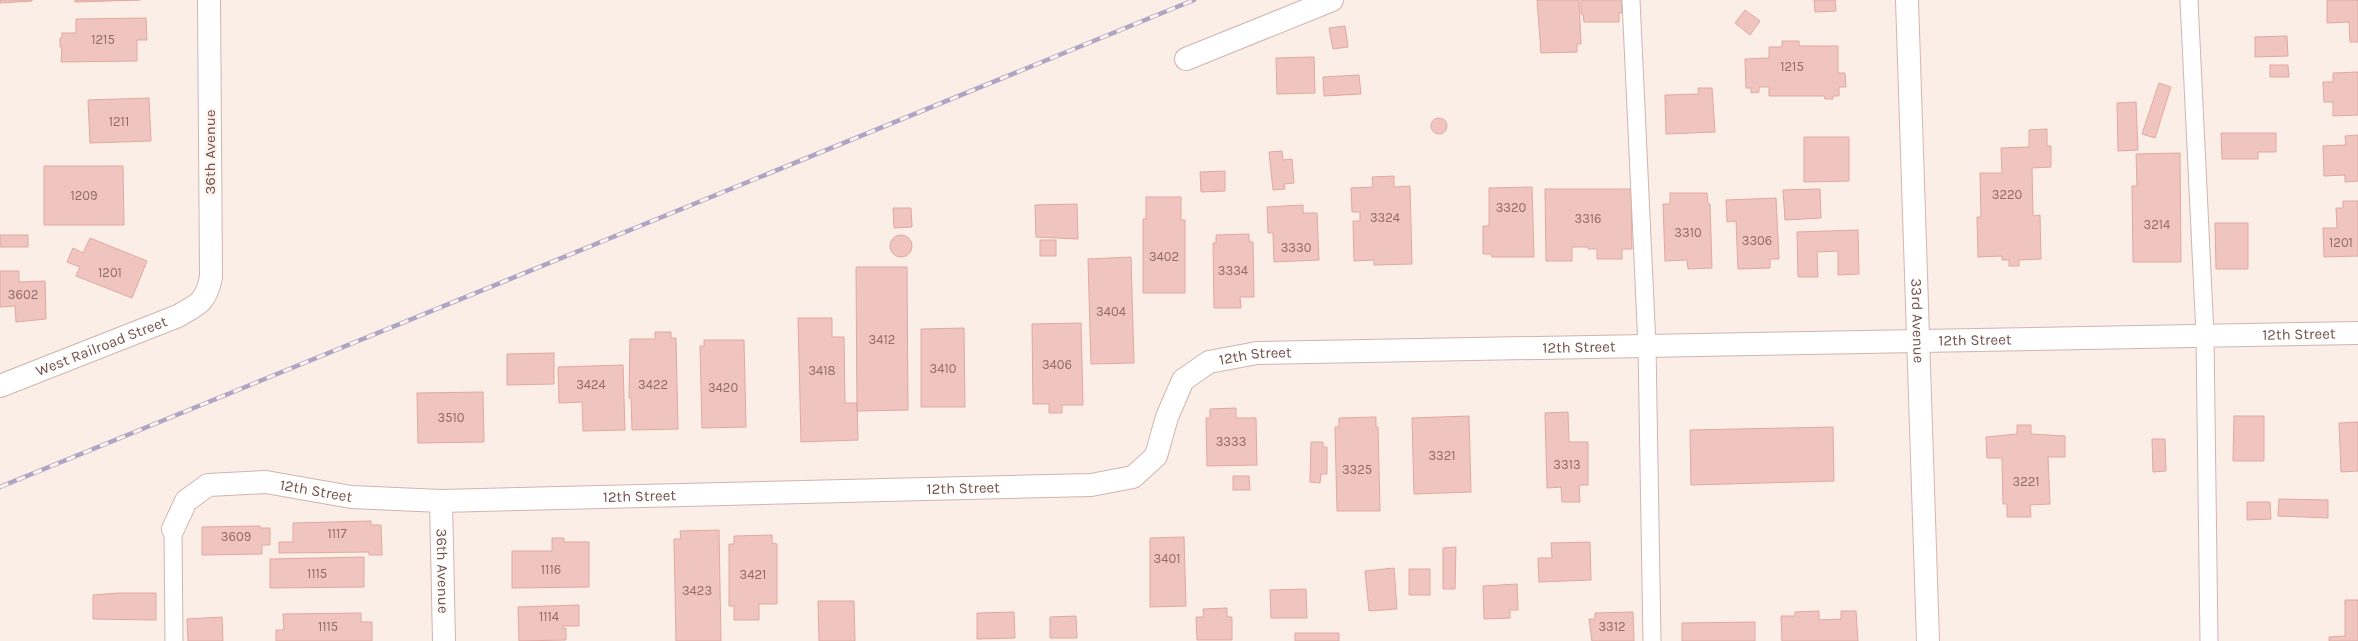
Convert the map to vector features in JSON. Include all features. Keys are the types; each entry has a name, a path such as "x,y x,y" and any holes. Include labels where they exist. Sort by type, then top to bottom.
{"street":[{"name":"36th Avenue","path":"202,302 208,293 211,277 209,0"},
{"path":"1186,59 1332,0"},
{"name":"33rd Avenue","path":"1907,0 1928,641"},
{"name":"West Railroad Street","path":"0,386 178,316 202,302"},
{"name":"12th Street","path":"173,529 186,501 208,485 266,482 351,497 441,501 1091,485 1132,476 1156,456 1167,417 1183,380 1209,362 1257,353 2358,333"},
{"name":"36th Avenue","path":"441,501 444,641"}],"lane":[{"path":"1631,0 1646,346 1652,641"},
{"path":"2189,0 2206,336 2210,641"},
{"path":"173,529 174,641"}],"building":[{"path":"0,0 32,0 32,1 0,3"},
{"path":"75,0 140,0 75,2"},
{"path":"1537,0 1579,0 1581,44 1577,44 1577,52 1541,53"},
{"path":"1581,0 1622,0 1622,13 1619,13 1619,22 1584,22 1583,14 1581,14"},
{"path":"1814,0 1835,0 1836,11 1815,12"},
{"path":"2327,0 2358,0 2358,42 2350,42 2349,22 2327,23"},
{"path":"1745,10 1760,21 1750,35 1735,23"},
{"path":"146,18 147,40 137,40 137,61 61,62 62,47 60,47 60,38 62,38 62,33 76,33 76,19"},
{"path":"1345,26 1348,47 1333,49 1329,28"},
{"path":"2287,36 2288,56 2255,57 2255,37"},
{"path":"1782,41 1799,41 1799,46 1838,46 1838,73 1845,73 1846,87 1839,87 1839,96 1833,96 1833,99 1825,99 1824,96 1769,96 1769,87 1759,87 1759,92 1751,93 1751,88 1746,88 1745,59 1769,58 1769,47 1782,47"},
{"path":"1314,57 1315,93 1277,94 1276,58"},
{"path":"2270,65 2288,65 2289,77 2270,77"},
{"path":"2358,72 2358,115 2333,116 2333,102 2324,102 2323,82 2333,82 2333,73"},
{"path":"1359,75 1361,94 1324,96 1323,77"},
{"path":"2159,83 2171,87 2155,138 2142,134"},
{"path":"1698,88 1712,88 1715,132 1666,134 1665,95 1699,94"},
{"path":"149,98 151,141 90,143 88,100"},
{"path":"2136,102 2138,150 2118,151 2117,103"},
{"path":"1436,118 1442,118 1447,123 1445,132 1442,134 1436,134 1431,129 1431,123"},
{"path":"2047,129 2047,146 2051,146 2051,167 2032,168 2033,216 2040,215 2041,259 2019,260 2019,266 2009,266 2009,260 2002,260 2002,256 1978,257 1977,217 1981,217 1980,173 2002,173 2001,148 2029,147 2029,130"},
{"path":"2221,133 2276,133 2276,152 2258,152 2258,159 2222,159"},
{"path":"2358,135 2358,181 2345,182 2345,175 2324,176 2323,146 2346,145 2345,136"},
{"path":"1804,137 1849,137 1849,181 1804,182"},
{"path":"1282,151 1283,160 1292,159 1294,183 1284,184 1285,189 1273,190 1269,152"},
{"path":"2180,153 2181,262 2133,262 2132,186 2137,186 2136,154"},
{"path":"44,166 123,166 124,225 44,225"},
{"path":"1225,171 1225,191 1201,192 1200,172"},
{"path":"1394,176 1394,187 1410,186 1412,264 1374,265 1374,260 1354,261 1353,221 1360,221 1360,212 1352,212 1351,188 1373,187 1372,177"},
{"path":"1532,187 1534,257 1492,257 1491,254 1483,254 1483,226 1489,226 1489,188"},
{"path":"1545,189 1631,189 1632,249 1622,249 1622,259 1597,259 1597,249 1588,249 1588,247 1572,247 1572,261 1546,261"},
{"path":"1820,189 1821,218 1785,220 1783,190"},
{"path":"1670,193 1707,193 1708,204 1710,204 1712,268 1688,269 1687,260 1665,261 1663,204 1670,204"},
{"path":"1146,197 1181,197 1181,220 1185,220 1185,293 1143,293 1143,219 1146,219"},
{"path":"1776,198 1779,259 1770,259 1770,268 1738,269 1736,221 1727,222 1726,200"},
{"path":"2343,201 2358,201 2358,256 2324,257 2323,228 2337,228 2336,208 2343,208"},
{"path":"1077,204 1078,239 1036,237 1035,205"},
{"path":"1303,205 1303,213 1317,213 1319,260 1274,262 1273,233 1268,233 1267,207"},
{"path":"893,208 911,208 912,227 894,228"},
{"path":"2215,223 2248,223 2248,269 2216,269"},
{"path":"1858,230 1859,274 1838,275 1838,251 1817,252 1818,277 1798,277 1797,232"},
{"path":"1249,234 1249,242 1253,242 1254,297 1240,297 1241,308 1214,308 1213,243 1216,243 1216,235"},
{"path":"0,235 28,235 28,247 0,247"},
{"path":"901,235 909,238 912,246 909,254 901,257 893,254 890,246 893,238"},
{"path":"90,238 147,261 132,298 76,276 80,267 67,262 73,248 83,253"},
{"path":"1040,240 1056,240 1056,256 1040,256"},
{"path":"1131,257 1134,363 1091,364 1088,259"},
{"path":"856,267 907,267 908,410 857,411"},
{"path":"0,271 19,271 19,282 45,281 46,319 16,322 15,306 0,307"},
{"path":"798,318 832,318 832,337 844,337 845,403 857,403 858,440 801,442"},
{"path":"1081,323 1083,405 1062,405 1062,413 1049,413 1049,404 1033,404 1032,324"},
{"path":"964,328 965,407 921,407 921,329"},
{"path":"655,332 671,332 671,338 676,338 678,429 632,430 631,398 629,398 630,339 655,339"},
{"path":"704,340 744,340 746,427 702,428 700,346 704,346"},
{"path":"554,353 554,384 507,385 507,354"},
{"path":"623,365 625,430 583,431 582,402 559,403 558,367"},
{"path":"483,392 484,442 418,443 417,393"},
{"path":"1236,408 1236,418 1256,418 1257,465 1207,466 1206,418 1210,418 1210,409"},
{"path":"1568,412 1569,442 1588,442 1588,485 1579,485 1580,502 1562,502 1561,487 1547,488 1545,413"},
{"path":"1469,416 1471,492 1414,494 1412,418"},
{"path":"2234,416 2264,416 2264,461 2233,461"},
{"path":"1376,417 1376,427 1378,427 1380,511 1337,511 1335,427 1339,427 1339,418"},
{"path":"2358,422 2358,471 2341,472 2339,423"},
{"path":"2017,425 2031,425 2031,434 2065,436 2065,457 2048,457 2050,504 2030,505 2031,517 2007,517 2007,504 2003,504 2002,458 1987,458 1986,437 2017,434"},
{"path":"1833,427 1834,481 1691,485 1690,430"},
{"path":"2152,439 2165,439 2166,471 2153,472"},
{"path":"1311,442 1323,442 1323,447 1327,447 1327,474 1321,474 1320,483 1310,482"},
{"path":"1233,476 1249,476 1250,490 1233,490"},
{"path":"2279,499 2328,500 2328,518 2278,516"},
{"path":"2247,502 2270,502 2271,519 2247,520"},
{"path":"371,521 371,525 381,525 382,555 369,555 369,552 279,553 279,542 293,542 293,523"},
{"path":"260,526 260,528 270,528 270,545 262,545 262,554 202,555 202,527"},
{"path":"719,530 721,641 676,641 674,539 681,539 680,531"},
{"path":"772,535 772,543 777,544 777,604 759,604 759,620 734,620 734,606 729,606 729,544 734,544 734,536"},
{"path":"1184,537 1186,606 1150,607 1150,538"},
{"path":"552,538 564,538 564,542 589,542 589,587 512,588 512,551 552,551"},
{"path":"1590,542 1591,580 1539,582 1538,558 1552,558 1551,543"},
{"path":"1456,547 1455,589 1443,589 1443,548"},
{"path":"364,557 364,587 270,588 270,559"},
{"path":"1394,568 1397,609 1369,611 1365,571"},
{"path":"1409,569 1430,569 1430,595 1409,595"},
{"path":"1517,584 1518,610 1510,610 1510,618 1484,619 1483,586"},
{"path":"1306,589 1307,618 1271,618 1270,590"},
{"path":"156,593 156,620 93,619 93,595"},
{"path":"2345,600 2358,600 2358,641 2329,641 2329,637 2345,636"},
{"path":"818,601 854,601 855,641 819,641"},
{"path":"579,605 579,626 563,626 563,629 566,628 566,640 519,641 518,607"},
{"path":"1227,608 1227,617 1232,617 1232,640 1197,640 1196,617 1204,617 1203,609"},
{"path":"1819,611 1819,620 1841,619 1841,611 1856,611 1858,641 1782,641 1781,616 1795,616 1795,612"},
{"path":"1014,612 1015,638 977,639 977,613"},
{"path":"1633,612 1634,641 1592,641 1589,619 1595,619 1595,613"},
{"path":"361,613 361,622 372,622 372,641 276,641 276,630 284,630 283,614"},
{"path":"1076,616 1077,638 1050,638 1050,617"},
{"path":"222,617 223,641 188,641 187,619"},
{"path":"1755,622 1755,641 1682,641 1682,623"},
{"path":"1295,633 1339,633 1339,641 1295,641"}],"railway":[{"path":"0,487 1194,0"}]}
